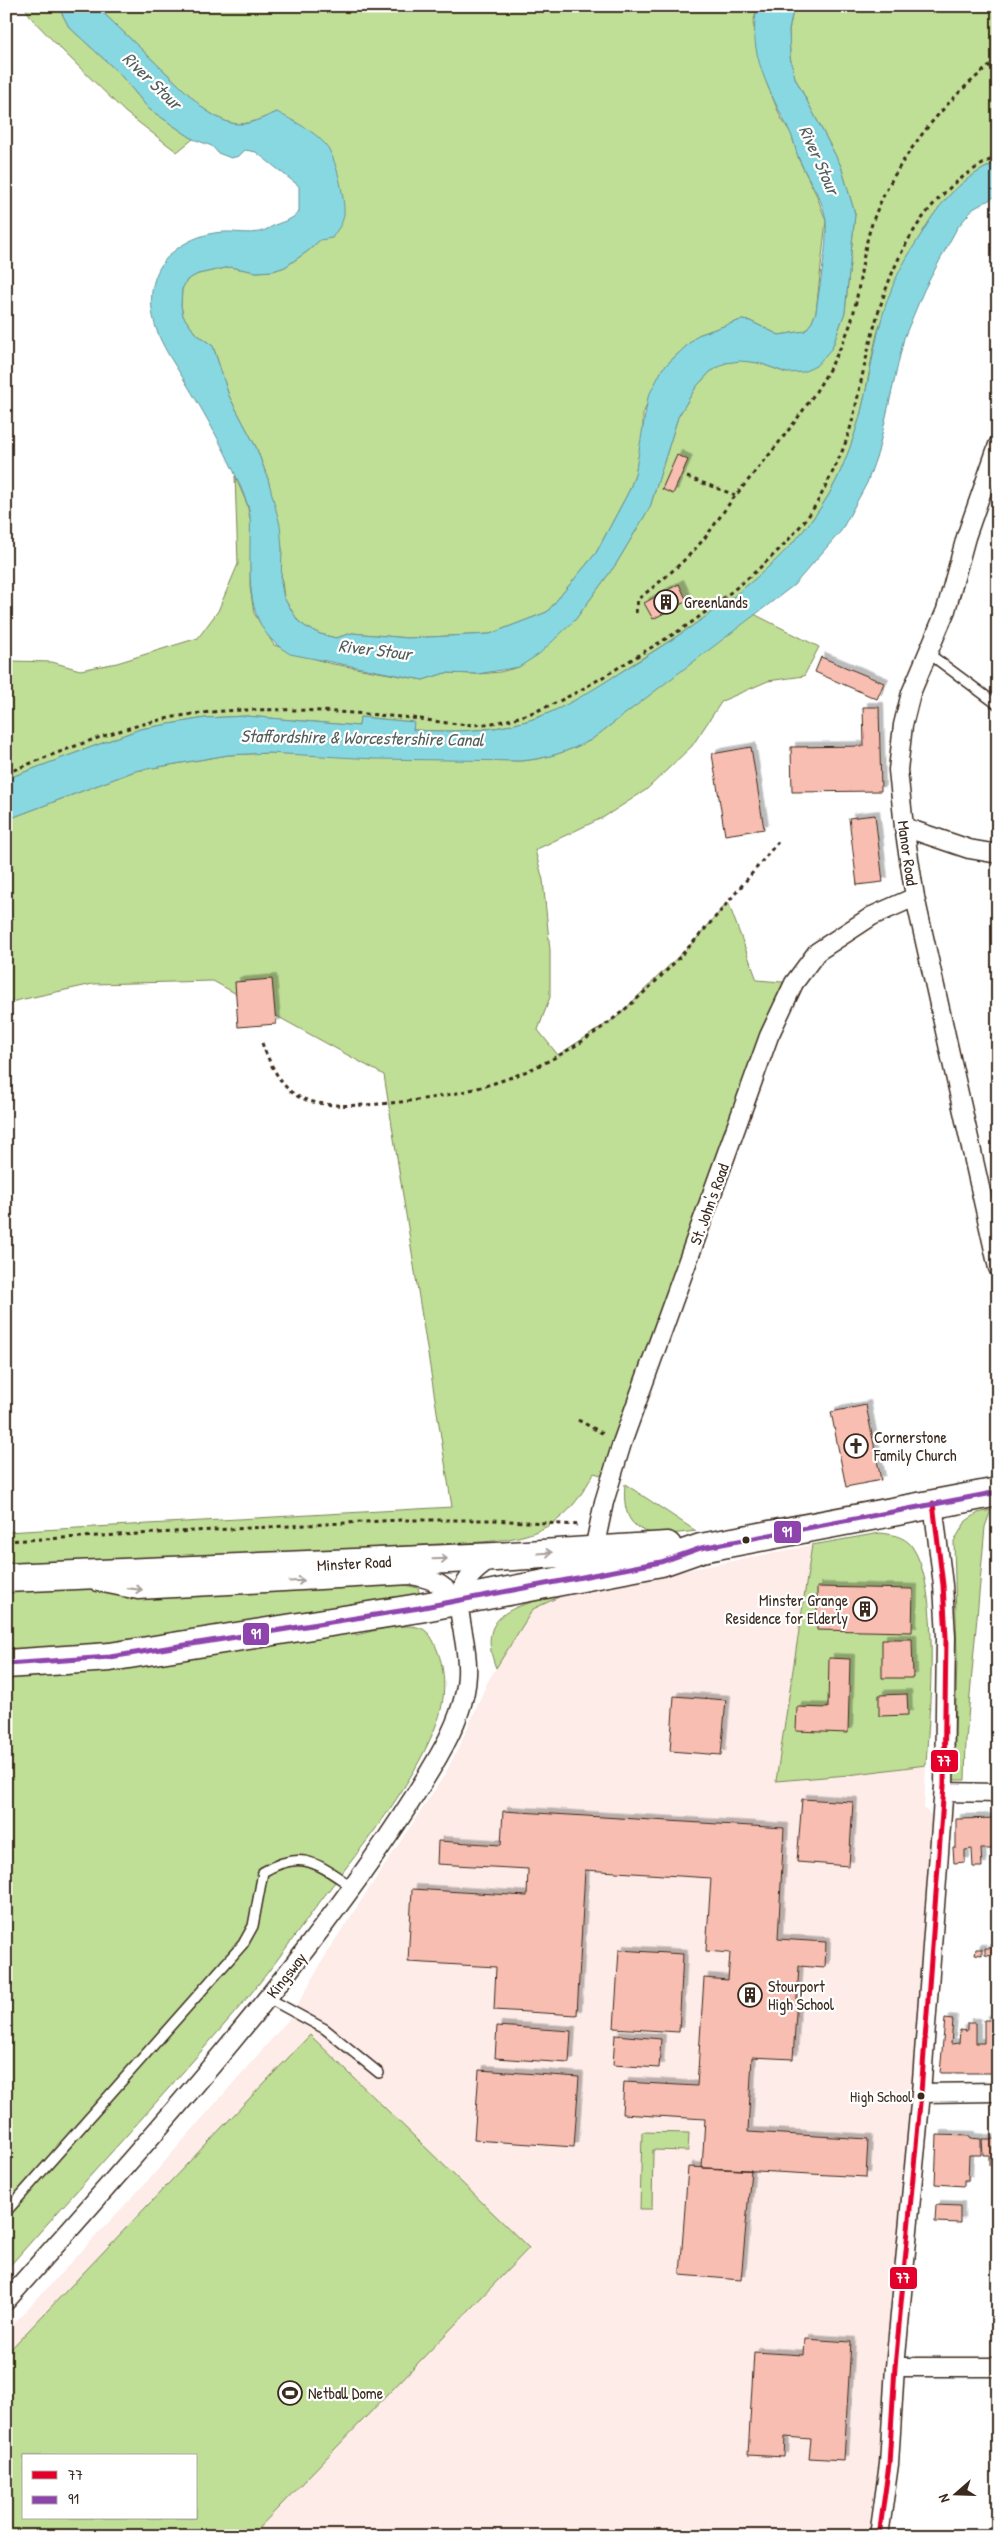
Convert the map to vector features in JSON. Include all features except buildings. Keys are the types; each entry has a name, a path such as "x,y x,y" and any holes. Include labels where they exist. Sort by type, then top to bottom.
{"main road":[{"name":"Minster Road","path":"6,1578 70,1577 594,1550 661,1562 701,1548 998,1492"},
{"name":"Minster Road","path":"6,1664 110,1657 458,1601 594,1550"}],"street":[{"name":"Manor Road","path":"998,445 966,538 946,610 911,693 903,725 898,770 904,827 915,897 993,1221 998,1268"},
{"path":"904,827 970,849 998,854"},
{"name":"St. John's Road","path":"594,1550 622,1443 770,1036 794,983 817,952 872,916 915,897"},
{"path":"879,2536 889,2464 895,2368 921,2093 944,1792 946,1637 943,1585 933,1503"},
{"path":"458,1601 462,1587 471,1575 496,1556"},
{"path":"70,1577 138,1590 410,1575 432,1580 444,1586 458,1601"},
{"name":"Kingsway","path":"6,2301 219,2059 354,1888 416,1796 440,1754 465,1694 468,1658 458,1601"},
{"path":"944,1792 998,1792"},
{"path":"921,2093 998,2092"},
{"path":"895,2368 998,2367"}],"lane":[{"path":"928,653 998,705"},
{"path":"6,2212 243,1944 253,1926 262,1872 277,1864 293,1859 318,1864 354,1888"},
{"path":"268,1998 325,2029 379,2073"},
{"path":"6,2199 19,2197"}],"path":[{"path":"636,613 638,599 666,578 707,535 735,495 790,430 836,359 848,331 867,239 877,206 902,165 930,125 979,74 998,60"},
{"path":"6,773 119,730 188,715 237,711 305,712 370,714 462,724 484,724 502,721 550,706 587,687 692,622 751,575 807,518 850,433 878,308 898,260 917,224 943,193 967,171 998,156"},
{"path":"687,477 735,495"},
{"path":"262,1043 277,1075 289,1091 311,1101 342,1106 414,1101 450,1095 489,1086 524,1073 558,1056 617,1016 697,938 778,842"},
{"path":"578,1420 622,1443"},
{"path":"6,1542 401,1520 492,1520 594,1550"}],"shaded area":[{"path":"812,1545 776,1780 848,1775 926,1765 924,1809 941,1823 879,2536 6,2536 6,2332 153,2175 290,2018 331,1946 444,1776 461,1743 488,1681 533,1609 563,1595"}],"green space":[{"path":"24,6 58,6 69,27 118,72 149,109 193,139 177,152 125,112 32,19"},
{"path":"96,6 758,6 753,23 767,84 781,118 791,133 799,160 817,196 826,221 816,312 812,322 805,331 779,335 750,321 741,320 698,335 663,368 643,414 643,433 635,475 629,491 596,553 547,612 490,634 408,638 352,633 336,638 320,634 298,621 284,598 280,565 282,549 268,479 256,447 229,396 213,346 195,333 183,316 181,305 182,289 187,280 198,274 230,267 256,272 273,271 285,267 320,240 277,112 256,121 239,124 215,116 204,109"},
{"path":"794,6 998,6 998,162 963,182 954,191 929,222 908,257 881,321 861,412 841,471 820,508 800,535 776,560 750,584 693,626 609,680 568,704 523,722 496,728 440,731 413,730 413,722 360,717 359,726 247,716 205,718 140,729 6,779 6,658 11,661 52,662 80,670 117,663 198,638 218,611 238,564 235,476 247,504 251,523 250,587 254,613 274,645 328,663 423,680 445,673 478,674 500,672 519,667 575,620 616,564 650,507 678,417 696,387 710,372 725,363 741,360 759,363 787,373 832,348 845,312 855,214 841,166 795,78 790,57 789,30"},
{"path":"754,614 819,647 804,676 768,681 722,701 692,746 646,790 604,817 535,850 543,880 550,950 550,997 538,1030 558,1055 617,1017 697,938 728,902 757,980 794,983 611,1478 594,1473 566,1513 553,1523 526,1535 497,1541 334,1550 393,1582 418,1588 417,1596 348,1606 347,1620 356,1635 386,1628 409,1626 425,1630 433,1640 441,1661 444,1690 441,1710 425,1751 386,1815 254,1990 6,2270 6,1532 452,1507 384,1075 213,981 93,984 6,1003 6,820 135,771 228,755 268,753 520,761 539,759 591,740"},
{"path":"625,1484 696,1531 666,1534 642,1530 634,1524 628,1515 625,1502"},
{"path":"991,1510 985,1527 966,1740 965,1780 954,1780 957,1657 954,1541 966,1521 978,1513"},
{"path":"880,1533 901,1538 911,1545 921,1564 927,1590 930,1619 931,1684 926,1765 848,1775 776,1781 812,1545"},
{"path":"563,1595 533,1609 496,1668 491,1649 491,1633 496,1622 506,1613 518,1607"},
{"path":"310,2035 529,2248 251,2536 6,2536 6,2354"},
{"path":"642,2132 689,2133 688,2151 653,2150 652,2209 640,2209"}],"water":[{"name":"River Stour","path":"58,6 96,6 204,109 215,116 239,124 256,121 277,112 315,134 325,144 333,158 341,188 344,214 341,224 332,238 320,240 285,267 273,271 256,272 230,267 198,274 187,280 182,289 181,305 183,316 195,333 213,346 229,396 256,447 268,479 280,525 282,549 281,583 284,598 298,621 320,634 336,638 352,633 408,638 490,634 547,612 596,553 629,491 635,475 648,397 663,368 698,335 741,320 750,321 779,335 805,331 812,322 816,312 826,242 825,213 798,158 792,135 762,71 755,39 755,22 758,6 794,6 789,30 790,57 795,78 841,166 855,214 845,312 832,348 816,366 803,372 787,373 759,363 741,361 725,363 710,372 696,387 678,417 650,507 616,564 575,620 539,654 519,667 478,674 445,673 423,680 290,654 276,644 258,620 251,592 249,508 218,439 161,341 154,321 152,291 156,276 164,261 171,253 189,242 199,237 219,232 259,232 290,219 299,212 299,186 256,152 245,150 239,156 231,158 218,153 212,146 193,139 149,109 118,72 69,27"},
{"name":"Staffordshire & Worcestershire Canal","path":"998,162 998,195 973,209 957,228 924,290 904,338 878,452 867,483 841,531 794,585 591,740 556,754 539,759 520,761 375,759 268,753 228,755 135,771 6,820 6,779 140,729 205,718 247,716 359,726 360,717 414,722 413,730 427,731 469,731 496,728 538,717 568,704 693,626 750,583 776,560 800,535 821,508 837,479 853,438 865,396 883,314 900,270 929,222 954,191 963,182"}],"transit line":[{"name":"91","path":"6,1664 110,1657 419,1608 661,1562 701,1548 998,1492"},
{"name":"77","path":"879,2536 889,2464 895,2367 921,2093 944,1786 946,1637 943,1585 933,1503"}],"place":[{"name":"Greenlands","path":"666,602"},
{"name":"Cornerstone Family Church","path":"856,1446"},
{"name":"Minster Grange Residence for Elderly","path":"865,1609"},
{"name":"Stourport High School","path":"750,1995"},
{"name":"High School","path":"921,2096"},
{"name":"Netball Dome","path":"290,2393"}]}
